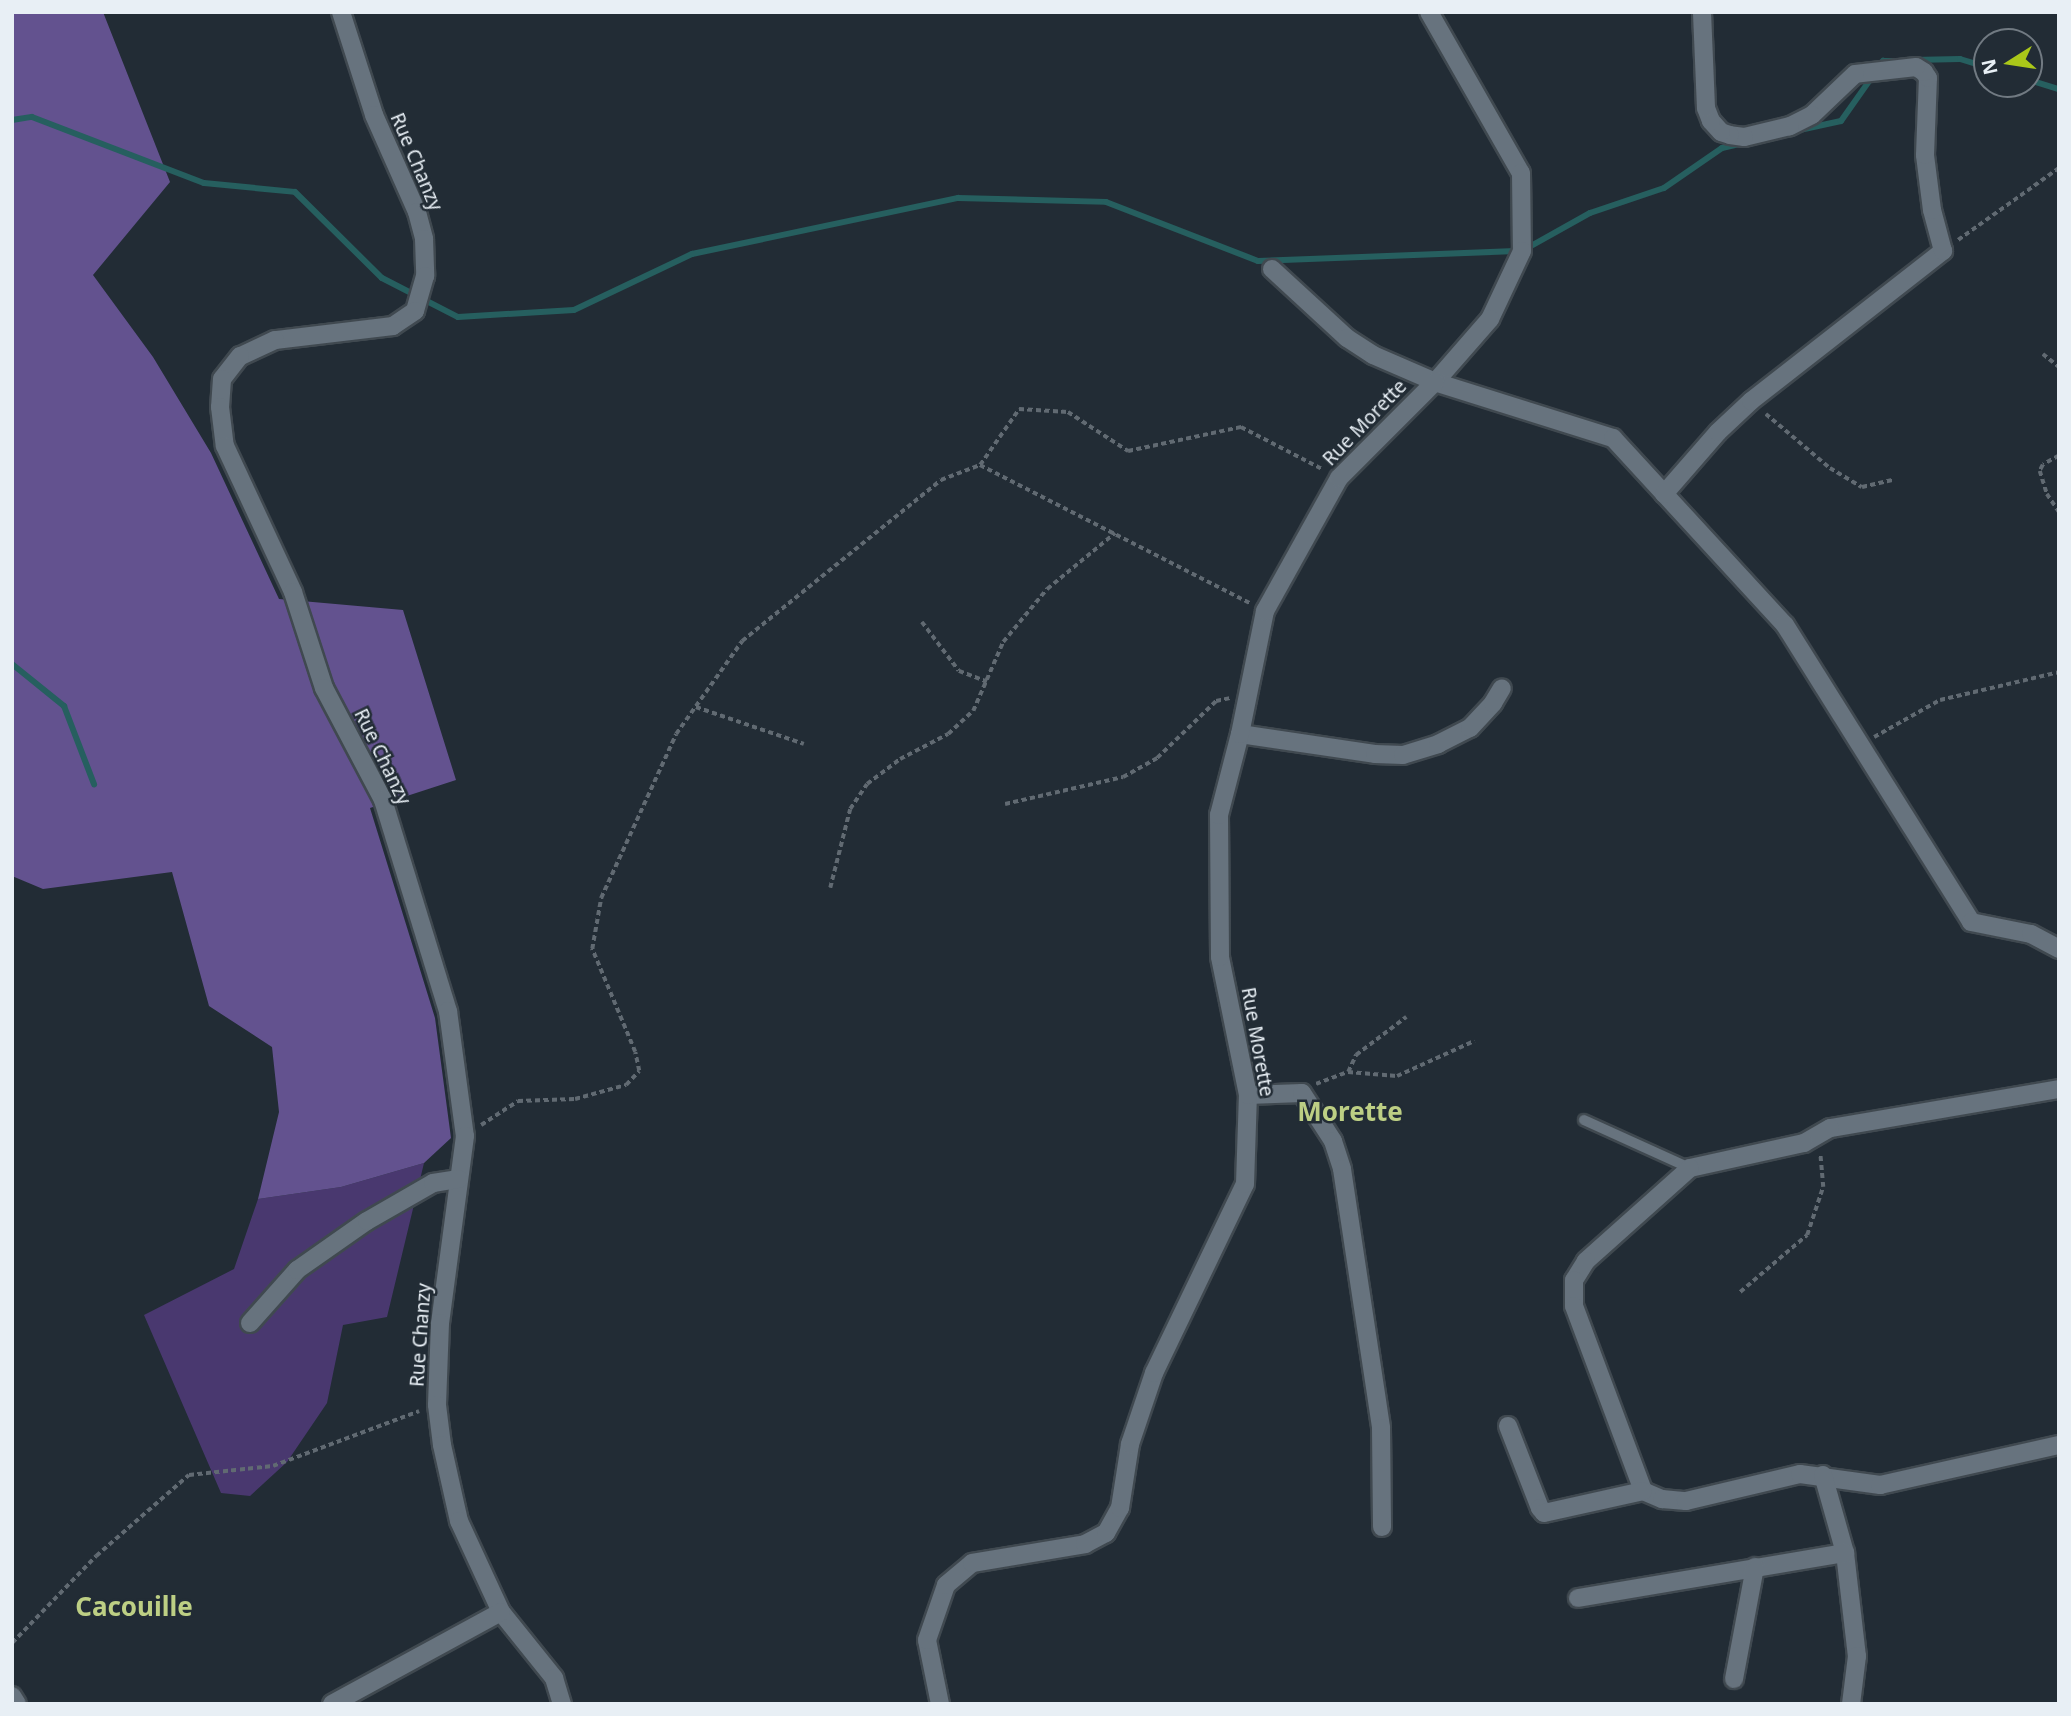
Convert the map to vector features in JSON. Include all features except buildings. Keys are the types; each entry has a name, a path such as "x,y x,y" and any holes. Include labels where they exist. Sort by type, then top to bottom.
{"street":[{"name":"Rue Chanzy","path":"341,12 374,115 416,212 424,239 425,276 415,311 393,326 275,340 240,356 222,379 220,407 225,446 293,592 324,688 383,800 448,1011 465,1136 440,1323 437,1405 442,1445 459,1521 501,1612 554,1678 562,1704"},
{"name":"Rue Morette","path":"940,1704 927,1640 946,1585 972,1563 1085,1544 1106,1533 1120,1508 1130,1444 1154,1373 1245,1184 1248,1095 1220,957 1219,815 1240,734 1265,611 1339,478 1435,382 1490,319 1522,251 1521,173 1429,12"},
{"path":"1664,494 1718,432 1751,401 1943,251 1932,210 1925,155 1928,78 1924,72 1916,67 1855,74 1812,115 1790,126 1744,137 1730,135 1721,132 1711,121 1706,108 1702,12"},
{"path":"1272,269 1347,338 1373,355 1435,382 1614,438 1785,625 1971,922 2031,934 2059,949"},
{"path":"1240,734 1375,754 1403,755 1438,744 1470,728 1493,704 1502,688"},
{"path":"1643,1491 1574,1306 1574,1280 1586,1261 1690,1168 1804,1143 1830,1128 2059,1089"},
{"path":"1248,1095 1302,1093 1333,1142 1342,1169 1381,1428 1382,1527"},
{"path":"250,1322 297,1270 367,1221 433,1183 459,1179"},
{"path":"1508,1426 1540,1508 1545,1513 1643,1491 1662,1499 1686,1501 1800,1474 1823,1475 1850,1482 1880,1485 2059,1444"},
{"path":"1823,1475 1845,1553 1857,1656 1851,1704"},
{"path":"1578,1598 1845,1553"},
{"path":"1734,1679 1755,1567"},
{"path":"332,1704 501,1612"},
{"path":"12,1696 17,1704"}],"lane":[{"path":"1584,1120 1690,1168"}],"path":[{"path":"1943,251 2059,168"},
{"path":"2043,354 2059,367"},
{"path":"1751,401 1830,468 1862,487 1893,480"},
{"path":"465,1136 518,1101 575,1099 626,1085 639,1071 635,1052 592,949 601,898 676,734 742,642 941,480 980,465 1019,410 1068,412 1128,451 1241,428 1339,478"},
{"path":"2059,456 2043,465 2040,471 2047,494 2059,512"},
{"path":"980,465 1265,611"},
{"path":"830,888 850,809 867,784 900,759 948,734 962,722 973,710 1003,642 1047,589 1115,533"},
{"path":"922,622 959,671 987,682"},
{"path":"1859,745 1940,700 2059,672"},
{"path":"1005,804 1123,777 1157,758 1216,701 1246,695"},
{"path":"696,707 804,744"},
{"path":"1348,1072 1356,1055 1406,1017"},
{"path":"1302,1093 1322,1080 1348,1072 1397,1076 1474,1041"},
{"path":"1740,1293 1807,1235 1823,1187 1819,1156 1830,1128"},
{"path":"12,1643 96,1556 188,1475 273,1466 437,1405"}],"shaded area":[{"path":"12,12 103,12 170,182 93,275 153,357 211,453 279,599 403,610 456,780 370,808 435,1018 451,1138 424,1163 341,1187 258,1199 279,1112 272,1047 209,1006 172,872 43,889 12,876"},
{"path":"424,1163 387,1317 343,1325 327,1403 287,1462 250,1496 221,1493 144,1315 234,1269 258,1199 341,1187"}],"waterway":[{"path":"1913,60 1960,59 1973,63"},
{"path":"1878,68 1883,61 1899,61"},
{"path":"1795,131 1841,121 1872,77"},
{"path":"2043,84 2059,89"},
{"path":"12,120 32,117 204,183 295,192 382,278 458,317 574,310 692,254 958,198 1106,202 1258,261 1522,251 1590,213 1664,188 1722,148 1743,143"},
{"path":"12,664 64,706 94,784"}],"district":[{"name":"Morette","path":"1350,1112"},
{"name":"Cacouille","path":"134,1607"}]}
